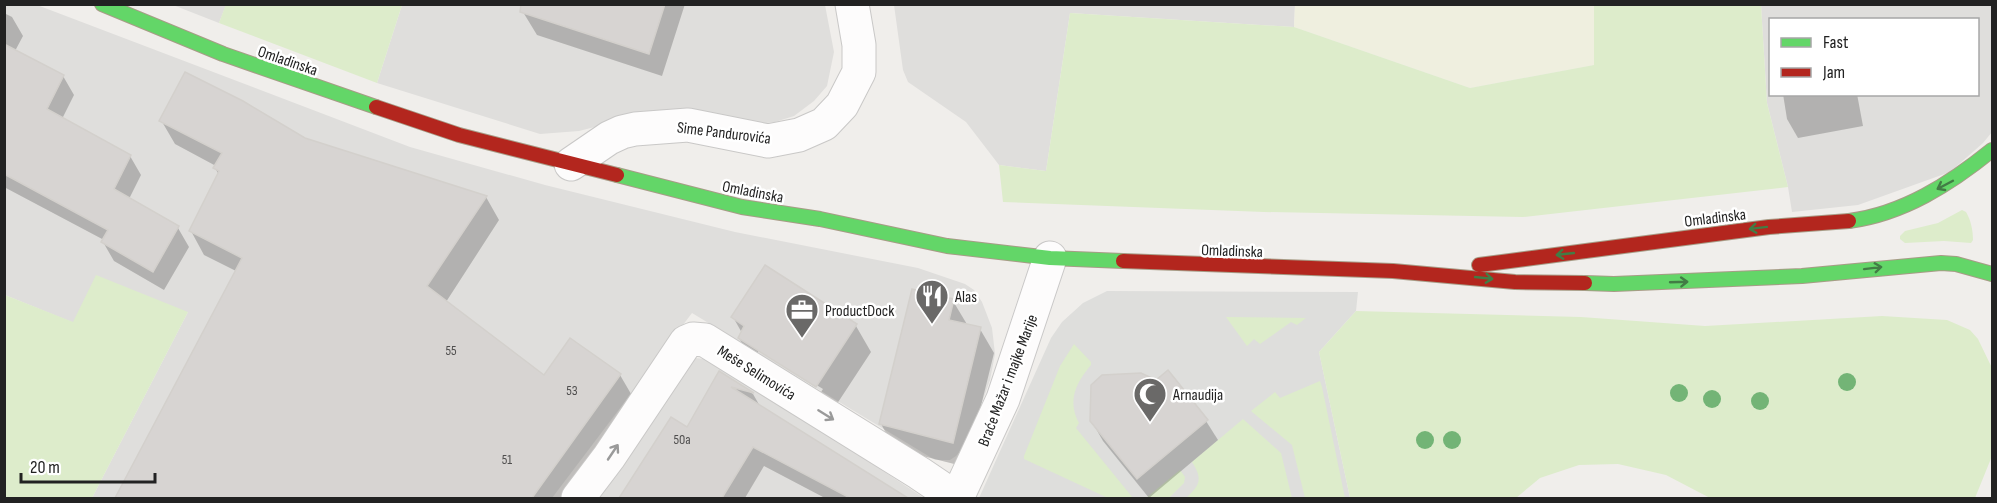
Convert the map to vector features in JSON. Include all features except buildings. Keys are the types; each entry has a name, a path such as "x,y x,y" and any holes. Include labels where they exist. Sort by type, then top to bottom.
{"main road":[{"name":"Omladinska","path":"102,4 223,54 459,135 742,207 819,219 947,246 1050,258 1426,272 1515,282 1614,284 1790,277 1941,263 1956,264 1992,274"},
{"name":"Omladinska","path":"1426,272 1783,225 1862,219 1888,212 1918,199 1955,179 1992,150"}],"street":[{"name":"Sime Pandurovića","path":"571,164 609,138 635,129 688,125 768,141 799,135 824,124 842,105 859,72 859,45 852,4"},
{"name":"Braće Mažar i majke Marije","path":"957,498 1003,399 1050,258"},
{"name":"Meše Selimovića","path":"578,498 609,457 686,342 693,339 705,340 957,498"}],"shaded area":[{"path":"4,5 37,5 410,147 545,185 735,232 918,268 965,284 974,290 982,302 992,328 995,354 990,380 980,408 962,449 956,456 950,460 935,460 692,313 552,498 92,498 188,312 74,323 5,295"},
{"path":"173,5 226,5 219,23"},
{"path":"402,5 825,5 834,52 827,86 814,101 794,116 775,122 757,124 661,110 579,131 540,134 377,83"},
{"path":"894,5 1295,5 1294,27 1070,13 1046,171 999,165 966,122 908,82 903,70"},
{"path":"1761,5 1992,5 1992,132 1983,143 1950,172 1858,205 1792,212 1767,103"},
{"path":"1107,291 1358,292 1356,311 1319,352 1350,498 979,498 1051,338 1062,322 1083,303"},
{"path":"695,358 715,360 924,498 590,498 688,364"}],"green space":[{"path":"226,4 402,5 377,83 219,23"},
{"path":"1295,5 1594,5 1594,65 1470,88 1294,27"},
{"path":"1594,5 1761,5 1767,103 1788,187 1523,217 1264,212 1003,202 999,165 1046,171 1070,13 1294,27 1470,88 1594,65"},
{"path":"1962,210 1966,212 1970,222 1973,237 1971,243 1944,241 1905,243 1900,239 1905,231 1938,223"},
{"path":"96,275 188,312 92,498 5,498 5,295 73,322"},
{"path":"1356,311 1581,317 1705,326 1882,316 1947,320 1970,330 1978,339 1992,368 1992,456 1975,498 1710,498 1666,475 1618,464 1579,465 1540,478 1516,498 1350,498 1319,352"},
{"path":"1226,317 1306,318 1297,325 1291,322 1260,344 1254,339 1247,346"},
{"path":"1074,344 1091,362 1075,392 1075,415 1079,423 1076,428 1133,498 1108,498 1024,459 1060,366"},
{"path":"1320,381 1345,498 1305,498 1292,445 1251,411 1275,392 1280,398"},
{"path":"1243,419 1281,453 1292,498 1186,498 1197,485 1199,477 1192,462"},
{"path":"1180,470 1185,477 1184,483 1169,498 1146,498"}],"traffic: fast":[{"path":"102,4 223,54 376,107"},
{"path":"1849,221 1888,212 1925,196 1943,186 1992,150"},
{"path":"617,175 742,207 820,219 947,246 1050,258 1123,261"},
{"path":"1585,283 1614,284 1802,276 1941,263 1956,264 1992,274"}],"traffic: jam":[{"path":"376,107 459,135 617,175"},
{"path":"1479,265 1769,227 1849,221"},
{"path":"1123,261 1393,271 1515,282 1585,283"}],"place":[{"name":"Alas","path":"932,325"},
{"name":"ProductDock","path":"802,339"},
{"name":"Arnaudija","path":"1150,423"}]}
